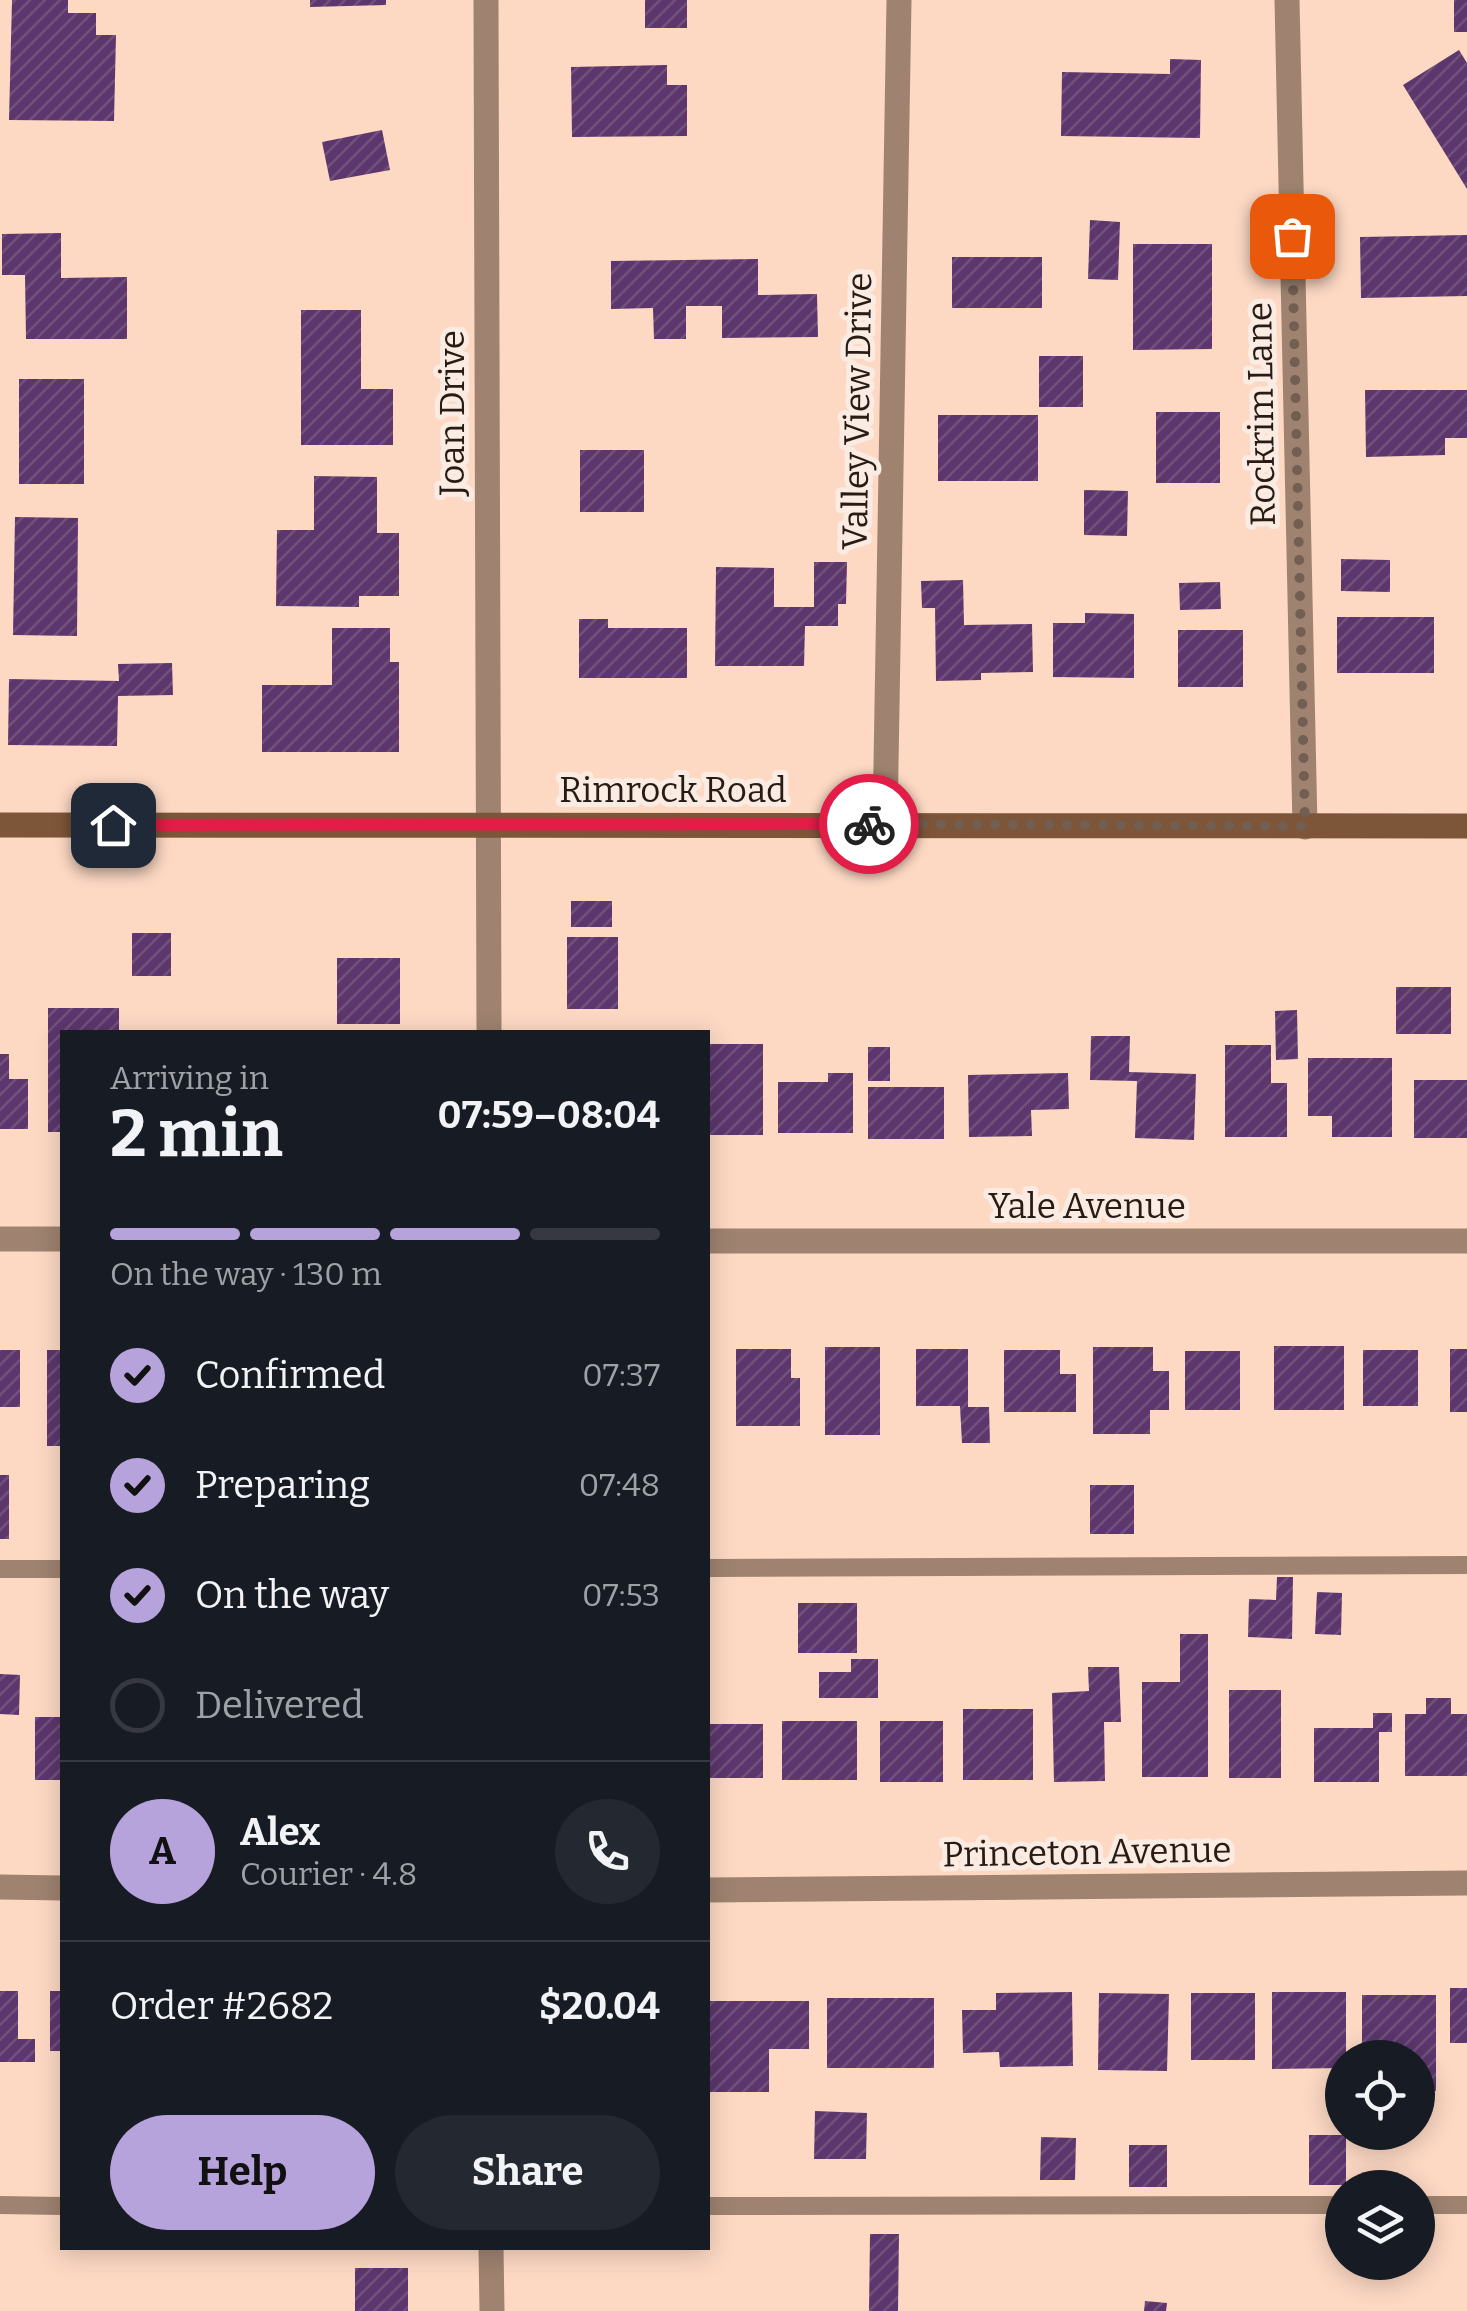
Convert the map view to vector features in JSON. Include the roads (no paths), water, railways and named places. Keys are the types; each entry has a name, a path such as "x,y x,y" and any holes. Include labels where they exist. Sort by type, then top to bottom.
{"main road":[{"name":"Rimrock Road","path":"0,825 1467,826"}],"street":[{"name":"Joan Drive","path":"486,0 489,1030"},
{"name":"Valley View Drive","path":"885,824 899,0"},
{"name":"Rockrim Lane","path":"1287,0 1305,826"},
{"path":"0,1239 60,1239"},
{"name":"Yale Avenue","path":"710,1241 1467,1241"},
{"name":"Princeton Avenue","path":"710,1890 1467,1883"},
{"path":"0,1888 60,1888"},
{"path":"492,2250 492,2311"}],"lane":[{"path":"710,1568 1467,1564"},
{"path":"0,1570 60,1569"},
{"path":"0,2205 60,2206"},
{"path":"710,2206 1325,2205"},
{"path":"1435,2205 1467,2205"}]}
